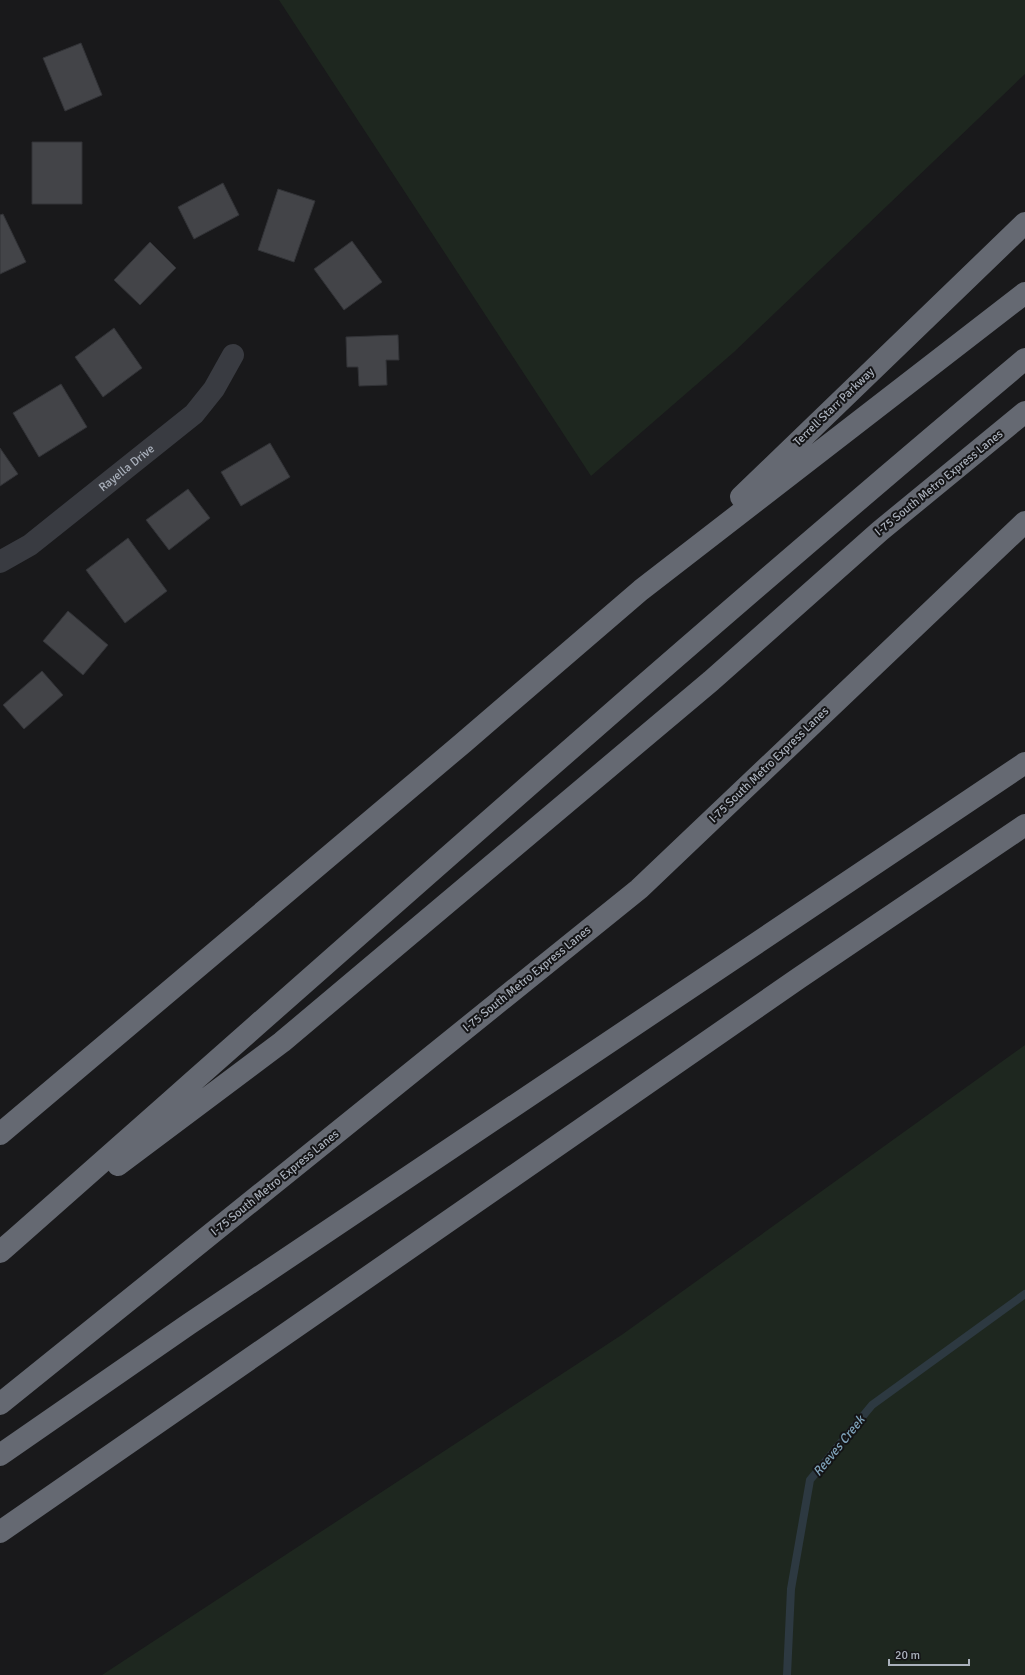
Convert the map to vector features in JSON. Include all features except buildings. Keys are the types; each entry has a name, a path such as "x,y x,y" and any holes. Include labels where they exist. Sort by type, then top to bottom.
{"highway":[{"name":"Terrell Starr Parkway","path":"641,590 768,472 1025,223"},
{"path":"0,1134 457,748 641,590 1025,293"},
{"path":"0,1253 684,651 885,477 1025,359"},
{"name":"I-75 South Metro Express Lanes","path":"0,1253 282,1042 711,681 880,531 1025,412"},
{"name":"I-75 South Metro Express Lanes","path":"0,1404 639,889 1025,522"},
{"path":"0,1455 189,1324 1025,763"},
{"path":"0,1532 800,978 1025,825"}],"street":[{"name":"Rayella Drive","path":"0,562 30,545 194,414 214,390 233,354"}],"shaded area":[{"path":"279,0 1025,0 1025,74 734,352 591,476"},
{"path":"1025,1045 1025,1675 102,1675 623,1334"}],"waterway":[{"name":"Reeves Creek","path":"787,1675 791,1589 810,1480 872,1405 1025,1294"}]}
